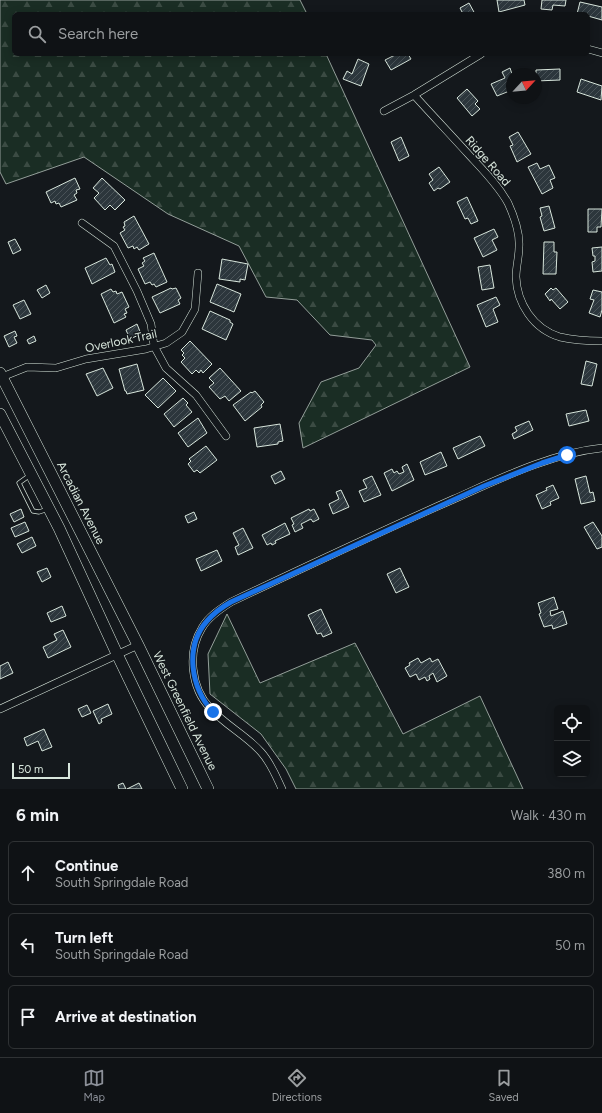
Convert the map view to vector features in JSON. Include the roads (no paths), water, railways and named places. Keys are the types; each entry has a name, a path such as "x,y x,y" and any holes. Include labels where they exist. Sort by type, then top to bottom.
{"main road":[{"name":"Arcadian Avenue","path":"1,375 138,645"},
{"path":"0,414 49,508 182,789"},
{"path":"31,474 48,466"},
{"name":"West Greenfield Avenue","path":"138,645 208,789"}],"street":[{"path":"590,50 602,53"},
{"path":"384,111 414,95 478,56"},
{"name":"Ridge Road","path":"414,95 492,180 508,204 517,226 519,237 516,275 517,285 519,296 528,315 543,329 558,336 569,339 602,341"},
{"path":"82,223 114,246 151,324 154,346 166,368 196,395 226,436"},
{"name":"Overlook Trail","path":"1,375 27,367 56,368 86,359 166,343 182,332 194,309 198,274"},
{"path":"282,789 271,765 261,752 213,712 204,702 194,673 194,656 197,639 206,622 217,611 231,602 477,489 542,463 591,449 602,448"},
{"path":"0,709 138,645"}],"lane":[{"path":"31,474 19,483 33,511 39,512 49,508"}]}
